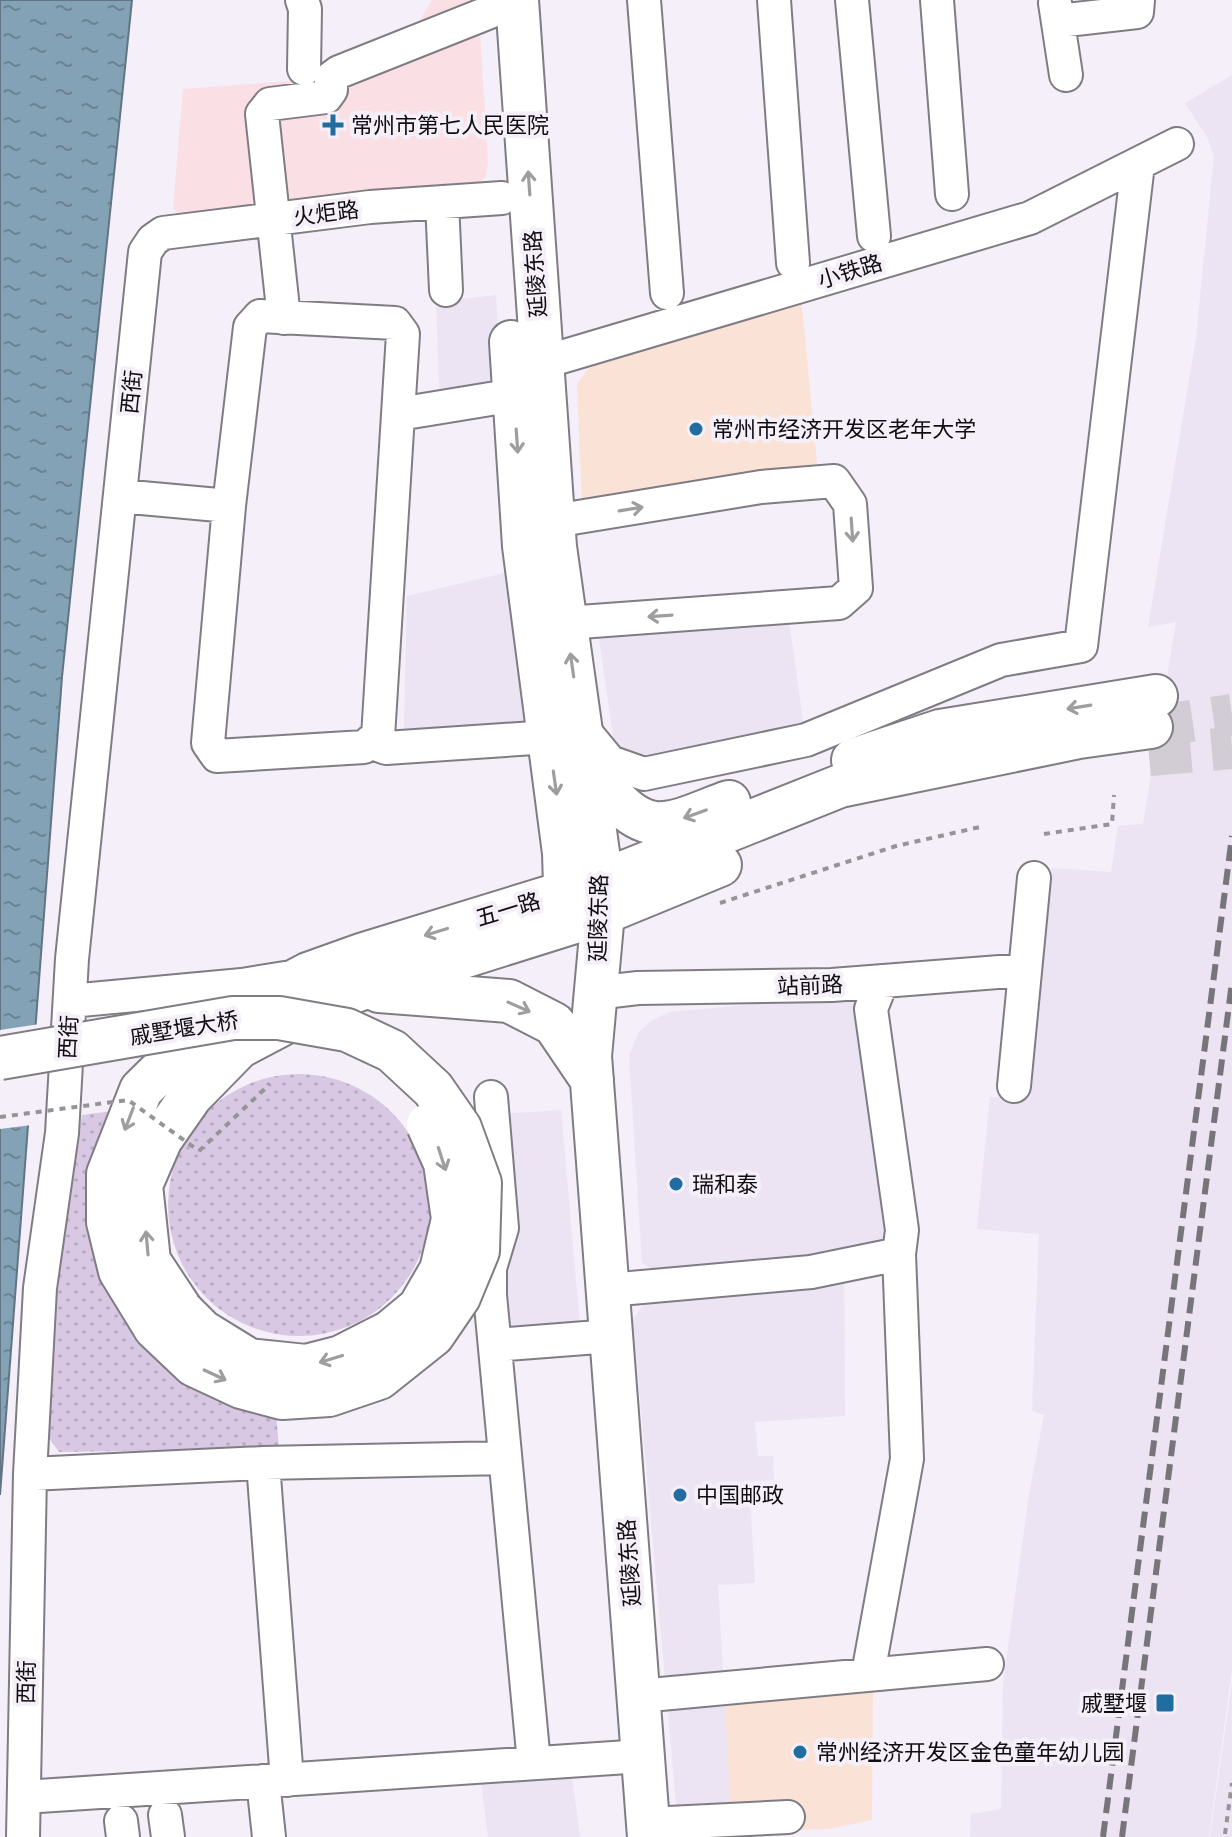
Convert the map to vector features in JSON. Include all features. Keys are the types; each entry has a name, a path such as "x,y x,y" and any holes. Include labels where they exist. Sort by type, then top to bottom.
{"main road":[{"name":"延陵东路","path":"499,4 502,198 523,374 554,521 577,746 564,853 584,902 595,993 591,1068 648,1830"},
{"name":"延陵东路","path":"499,4 523,374 524,546 577,746"},
{"path":"577,746 623,807 654,823 678,820 940,731 1152,726"},
{"name":"五一路","path":"168,1319 120,1271 108,1222 108,1174 141,1090 202,1030 308,974 364,954 584,902 669,854 840,786 1079,737 1152,726"},
{"name":"五一路","path":"168,1319 149,1261 141,1185 161,1139 191,1096 239,1047 313,1008 584,902 855,810 1075,763 1152,726"},
{"path":"577,746 629,838 649,850 669,854"},
{"path":"584,902 574,990 591,1068"},
{"path":"358,990 509,1001 554,1024 591,1068"},
{"name":"戚墅堰大桥","path":"0,1058 233,1018 279,1018 347,1030 392,1051 433,1089 460,1128 480,1183 478,1251 459,1297 433,1335 379,1378 329,1395 282,1398 241,1387 194,1365 168,1319"},
{"name":"戚墅堰大桥","path":"0,1085 225,1047 282,1041 337,1053 387,1078 426,1119 445,1163 453,1219 441,1270 419,1308 390,1332 341,1357 306,1366 249,1360 202,1331 168,1319"}],"street":[{"path":"302,0 305,9 304,69"},
{"path":"644,0 667,293"},
{"path":"774,0 793,263"},
{"path":"852,0 874,236"},
{"path":"937,0 952,194"},
{"path":"1066,75 1056,11 1137,12 1138,0"},
{"path":"284,318 262,114 270,104 326,97 331,90 331,78 339,72 499,4"},
{"name":"小铁路","path":"399,414 1030,218 1177,144"},
{"path":"370,742 386,748 577,746 644,774 806,740 1001,660 1081,646 1138,164"},
{"name":"火炬路","path":"153,240 163,233 273,219 502,198"},
{"path":"442,202 446,290"},
{"name":"西街","path":"23,1837 30,1474 40,1288 62,1133 70,1001 145,252 153,240"},
{"path":"260,316 395,323 403,334 399,414 378,737 364,747 217,756 208,743 229,506 250,327 260,316"},
{"path":"554,521 761,487 834,481 850,504 856,588 839,603 566,623"},
{"path":"120,496 229,506"},
{"path":"1014,1086 1034,878"},
{"name":"站前路","path":"595,993 638,988 832,985 1025,970"},
{"path":"70,1001 242,985 308,974"},
{"path":"868,1674 907,1459 899,1254 902,1230 871,1009 882,981"},
{"path":"491,1097 502,1228 490,1268 534,1763"},
{"path":"608,1290 811,1272 899,1254"},
{"path":"495,1345 611,1336"},
{"path":"30,1474 263,1463 505,1458"},
{"path":"263,1463 275,1780 269,1837"},
{"path":"639,1696 987,1664"},
{"path":"24,1797 643,1756"},
{"path":"648,1830 788,1817"}],"path":[{"path":"1044,834 1112,824 1114,795"},
{"path":"720,903 896,846 980,827"},
{"path":"0,1117 128,1100 199,1151 270,1084"},
{"path":"1225,1834 1232,1783"}],"shaded area":[{"name":"常州市第七人民医院","path":"432,0 478,0 488,161 486,176 478,185 182,219 173,208 183,89 315,79 410,37"},
{"path":"1232,75 1232,1670 1209,1837 970,1837 971,1814 1001,1809 1003,1683 1029,1495 1044,1415 1032,1411 1039,1234 977,1229 990,1097 1026,1100 1052,868 1111,872 1118,826 1143,824 1176,622 1148,627 1196,338 1214,156 1207,137 1185,103"},
{"path":"496,295 502,401 440,408 436,302"},
{"name":"常州市经济开发区老年大学","path":"801,296 818,474 582,506 577,384 600,353"},
{"path":"513,571 530,730 403,764 407,596"},
{"path":"788,613 804,728 633,759 614,743 598,631"},
{"path":"858,995 894,1225 882,1248 805,1260 656,1271 642,1263 629,1056 638,1033 651,1021 669,1012"},
{"path":"286,1074 312,1074 337,1079 361,1089 392,1112 415,1143 425,1167 430,1205 425,1243 415,1267 392,1298 361,1321 337,1331 312,1336 286,1336 261,1331 237,1321 206,1298 183,1267 173,1243 168,1218 168,1192 173,1167 183,1143 206,1112 237,1089 261,1079"},
{"path":"561,1110 580,1326 498,1331 501,1114"},
{"path":"112,1111 93,1185 276,1412 279,1449 59,1452 47,1435 52,1281 82,1115"},
{"path":"844,1280 845,1416 755,1422 758,1456 773,1456 774,1480 749,1482 755,1583 718,1585 731,1812 677,1814 633,1319 649,1297"},
{"path":"1232,1682 1232,1837 1210,1837"},
{"name":"常州经济开发区金色童年幼儿园","path":"873,1684 872,1820 829,1829 746,1831 731,1812 724,1692"},
{"path":"571,1769 580,1837 488,1837 480,1775"}],"water":[{"path":"0,0 132,0 62,677 0,1495"}],"pier":[{"path":"40,1024 32,1125 0,1129 0,1030"}],"tunnel":[{"path":"1151,727 1232,715"},
{"path":"1149,755 1232,748"}],"railway":[{"path":"1103,1837 1232,836"},
{"path":"1122,1837 1232,982"}],"place":[{"name":"常州市第七人民医院","path":"333,125"},
{"name":"常州市经济开发区老年大学","path":"696,429"},
{"name":"瑞和泰","path":"676,1184"},
{"name":"中国邮政","path":"680,1495"},
{"name":"戚墅堰","path":"1165,1703"},
{"name":"常州经济开发区金色童年幼儿园","path":"800,1752"}]}
